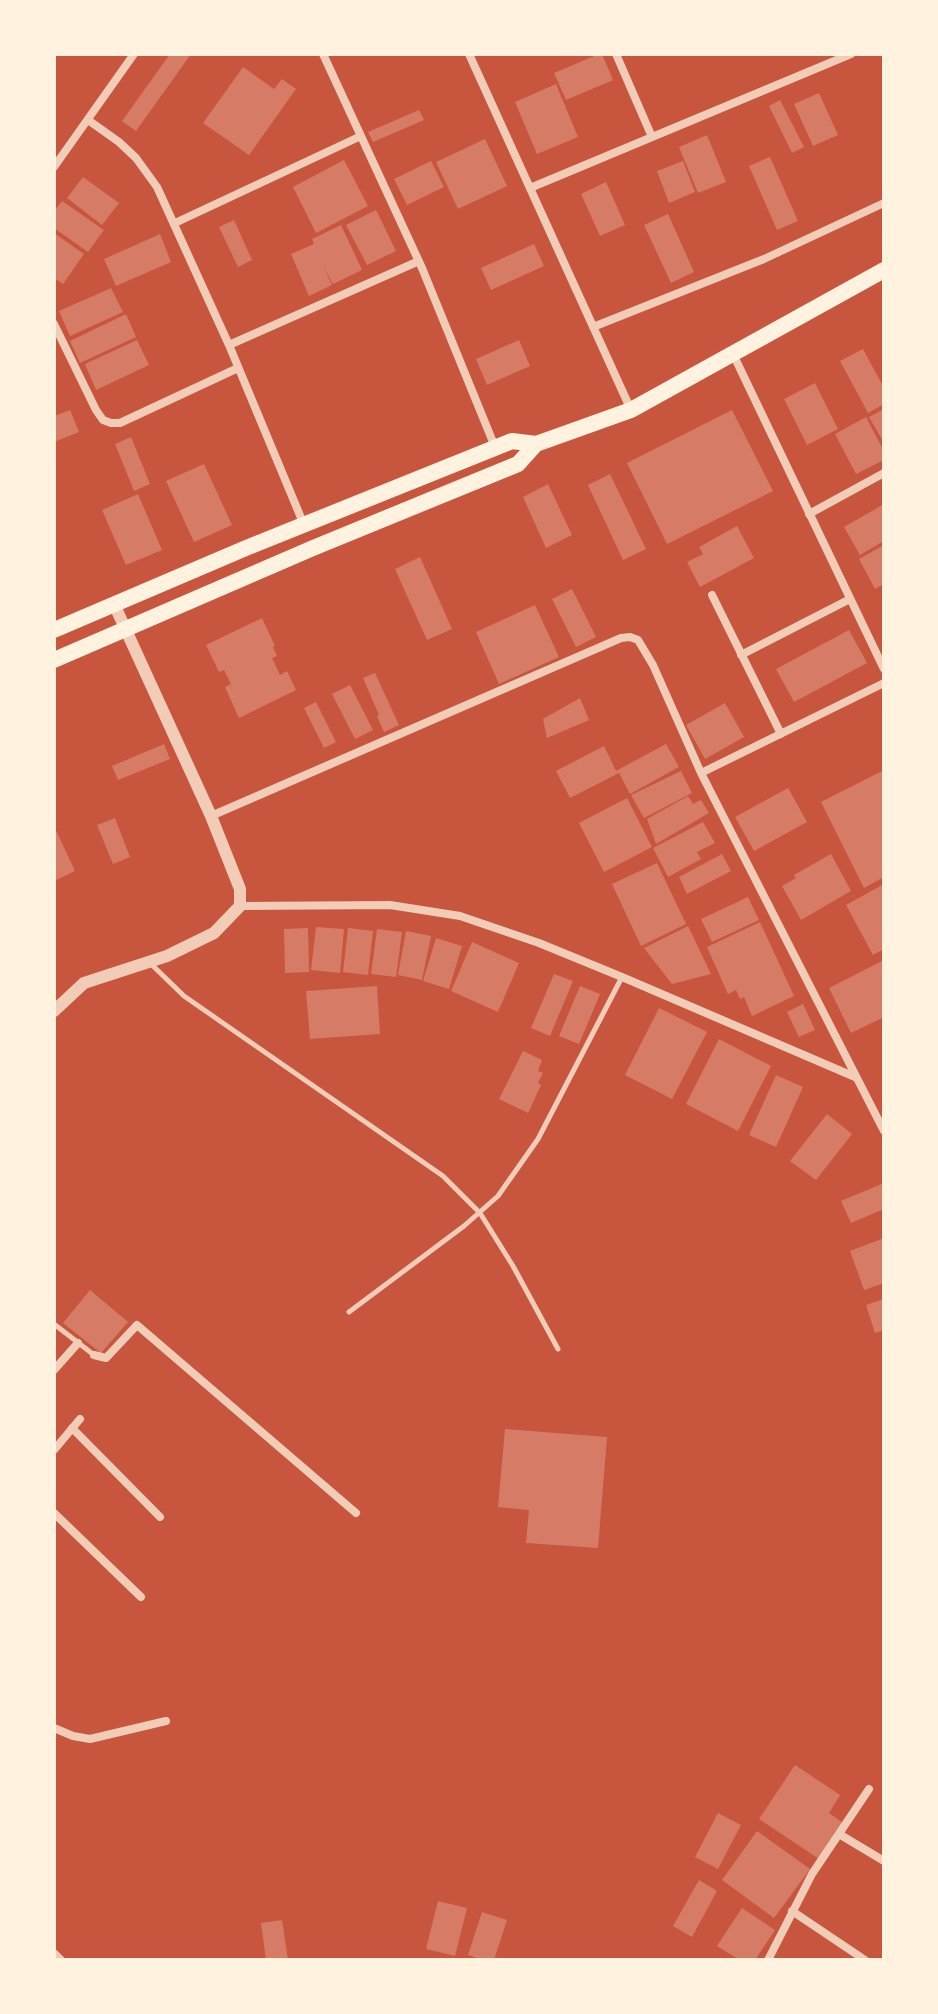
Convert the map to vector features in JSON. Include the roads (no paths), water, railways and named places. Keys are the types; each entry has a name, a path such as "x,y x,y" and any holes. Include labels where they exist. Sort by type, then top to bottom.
{"main road":[{"path":"54,630 512,441 536,444 631,410 884,270"},
{"path":"54,660 518,464 536,444"}],"street":[{"path":"54,167 134,54"},
{"path":"323,54 419,261 495,448"},
{"path":"469,54 631,410"},
{"path":"616,54 652,137"},
{"path":"530,188 837,57 851,54"},
{"path":"88,120 136,158 157,187 229,345 304,525"},
{"path":"175,223 361,136"},
{"path":"593,327 764,259 884,203"},
{"path":"229,345 419,261"},
{"path":"54,324 96,410 103,420 111,423 120,423 238,368"},
{"path":"733,354 884,669"},
{"path":"809,514 884,473"},
{"path":"712,595 781,734"},
{"path":"741,655 850,599"},
{"path":"54,1011 84,983 149,962 214,933 240,906 240,889 211,816 114,604"},
{"path":"211,816 630,637 638,640 701,773 884,1131"},
{"path":"701,773 884,683"},
{"path":"240,906 390,905 460,916 539,943 856,1077"},
{"path":"94,1355 106,1358 137,1325 356,1513"},
{"path":"54,1370 78,1343"},
{"path":"54,1450 80,1419"},
{"path":"72,1428 160,1517"},
{"path":"54,1513 141,1597"},
{"path":"54,1728 90,1739 166,1721"},
{"path":"768,1960 792,1911 869,1789"},
{"path":"839,1834 884,1861"},
{"path":"792,1911 865,1960"},
{"path":"54,1953 61,1960"}],"lane":[{"path":"149,962 184,996 443,1176 480,1213 558,1349"},
{"path":"349,1312 498,1196 538,1139 622,977"},
{"path":"54,1324 94,1355"}]}
